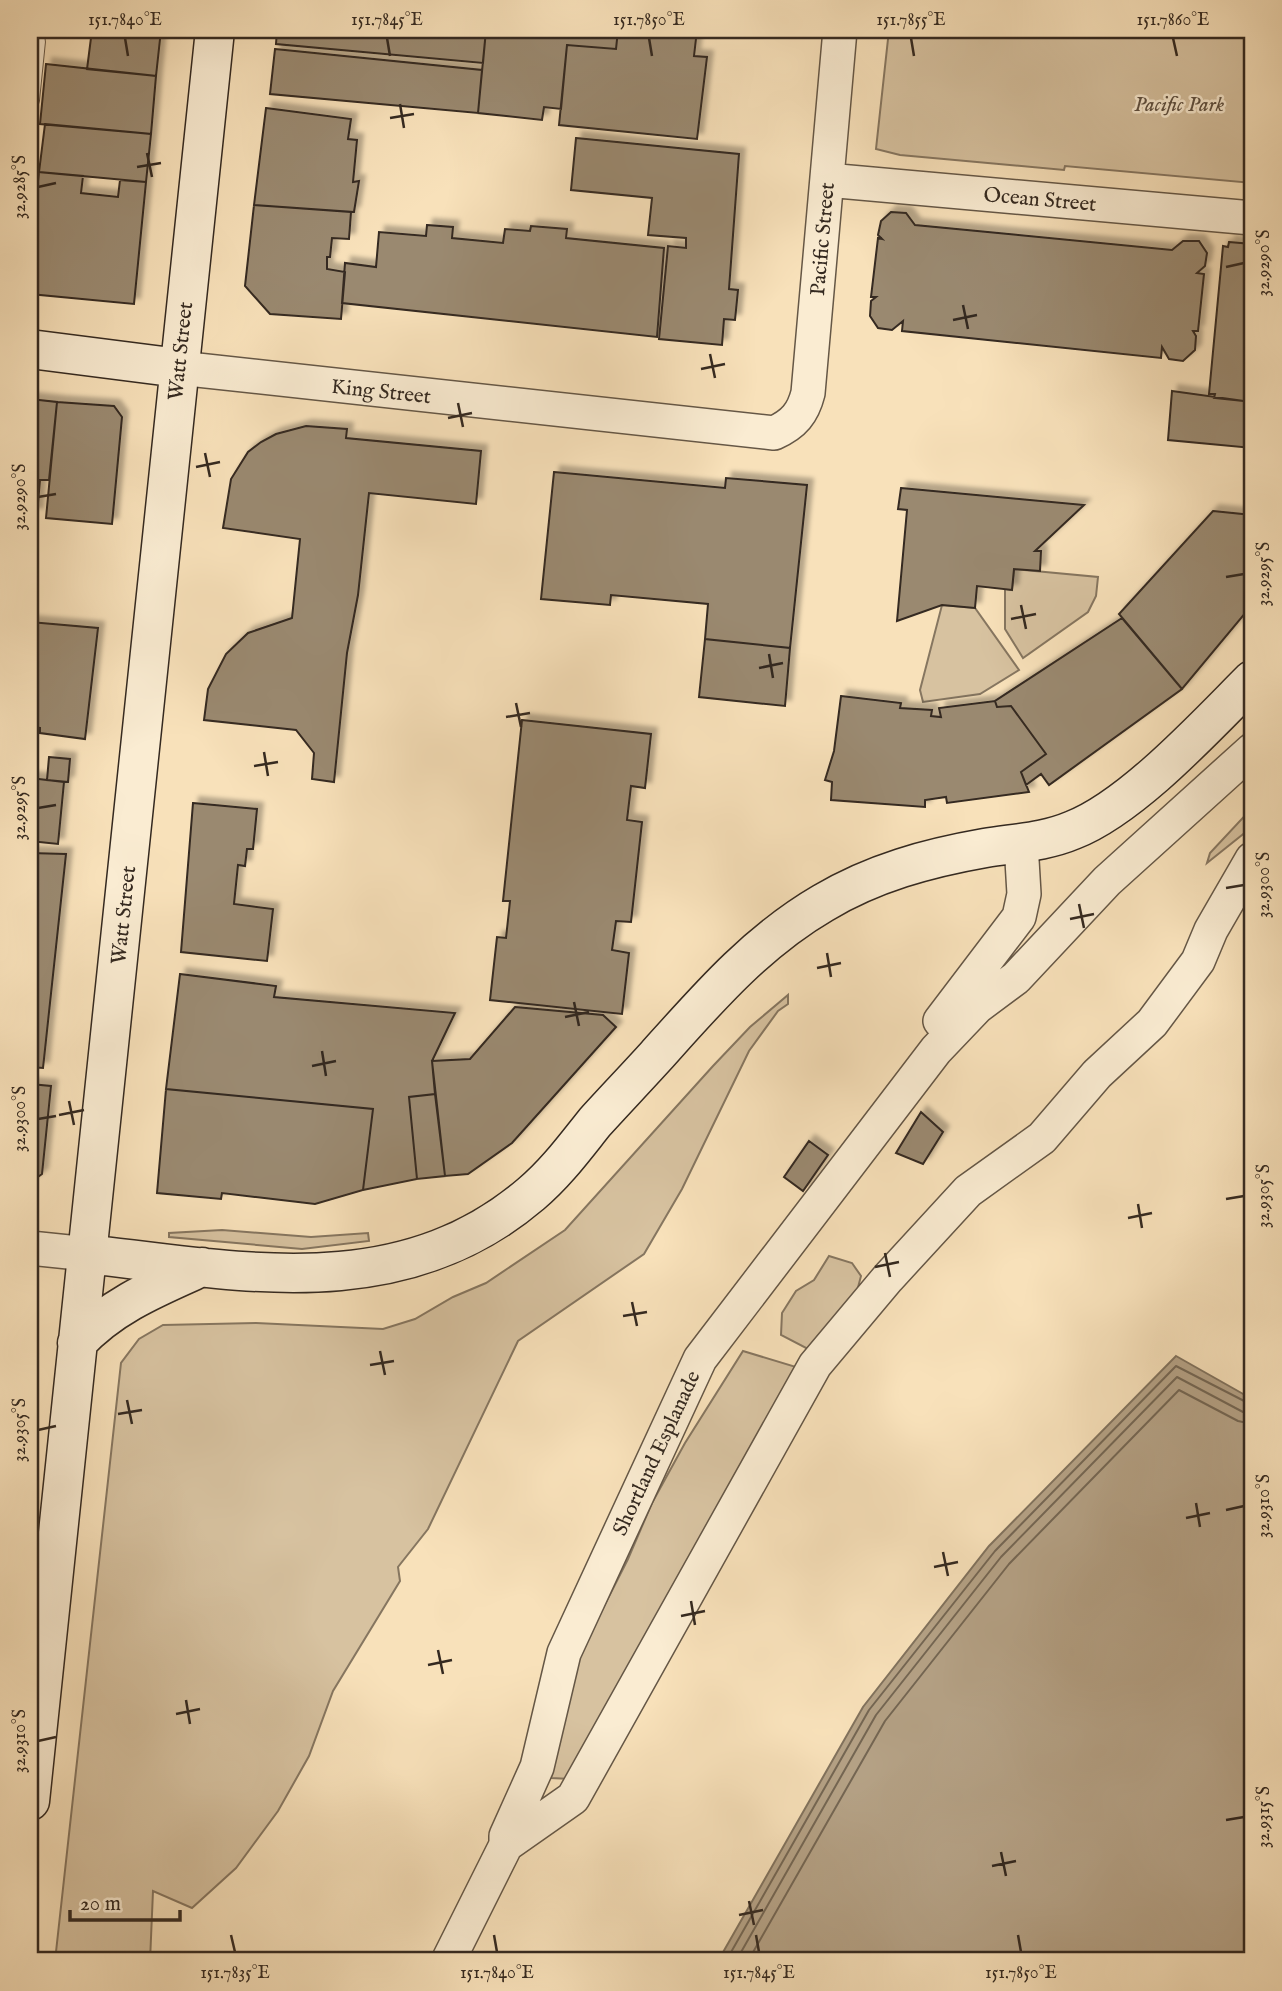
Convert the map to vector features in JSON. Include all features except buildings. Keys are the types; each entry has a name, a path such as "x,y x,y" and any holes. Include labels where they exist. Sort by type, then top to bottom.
{"main road":[{"name":"Watt Street","path":"30,1801 215,30"},
{"name":"King Street","path":"30,349 179,368"},
{"path":"88,1254 299,1273 376,1268 448,1247 482,1230 534,1192 736,967 790,922 855,884 926,859 1021,843 1075,830 1107,813 1186,746 1252,680"},
{"path":"76,1343 96,1322 114,1309 204,1266"}],"street":[{"name":"Pacific Street","path":"774,433 788,427 798,418 808,393 840,30"},
{"name":"Ocean Street","path":"827,180 1252,218"},
{"name":"King Street","path":"179,368 774,433"},
{"name":"Shortland Esplanade","path":"448,1961 506,1845 506,1836 537,1767 564,1653 700,1359 936,1050 977,1007 1016,978 1107,881 1252,750"},
{"path":"880,1097 1018,917 1024,894 1021,843"},
{"path":"506,1845 573,1798 815,1365 888,1278 968,1191 1042,1138 1097,1074 1152,1023 1198,961 1211,930 1252,859"},
{"path":"30,1248 88,1254"}],"lane":[{"path":"30,100 36,41"}],"green space":[{"name":"Pacific Park","path":"889,30 1252,30 1252,183 1065,166 1064,170 900,155 876,149"},
{"path":"1014,569 1098,577 1096,596 1088,612 1023,658 1005,629 1005,589 1012,590"},
{"path":"942,605 975,608 1019,670 980,694 923,702 920,690"},
{"path":"1252,808 1252,827 1207,863 1210,853"},
{"path":"788,995 788,1004 778,1011 749,1051 682,1189 644,1254 518,1341 428,1529 398,1567 400,1581 333,1691 309,1756 278,1811 236,1868 192,1908 153,1891 150,1961 55,1961 121,1363 139,1339 163,1325 256,1323 383,1329 415,1319 453,1297 486,1283 565,1230 750,1027"},
{"path":"222,1230 311,1237 368,1233 369,1241 302,1249 169,1237 169,1233"},
{"path":"829,1256 852,1263 861,1276 856,1295 808,1349 781,1335 782,1313 796,1291 814,1280"},
{"path":"743,1351 806,1370 571,1779 551,1778 570,1673 628,1559 652,1503 685,1443"}],"water":[{"path":"1176,1356 1252,1399 1252,1961 718,1961 863,1707 989,1546"}]}
